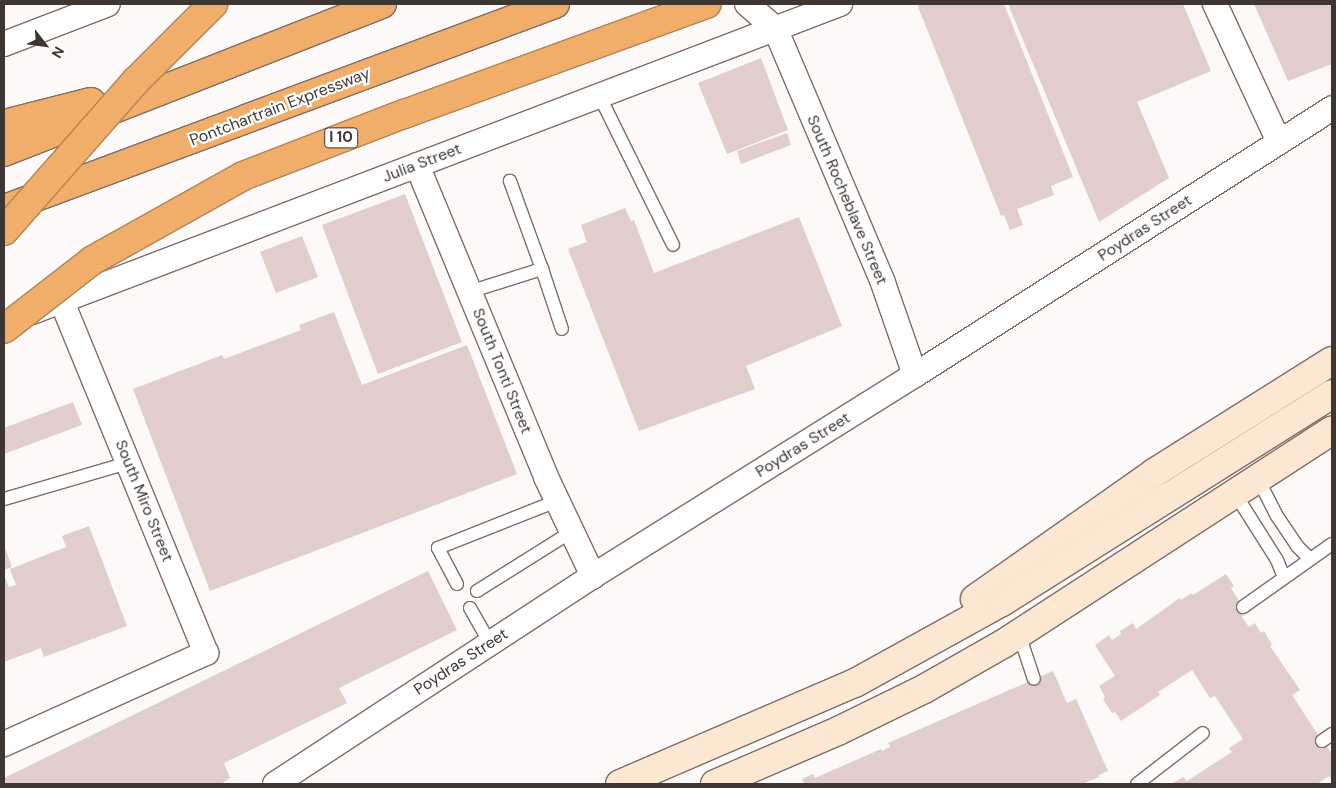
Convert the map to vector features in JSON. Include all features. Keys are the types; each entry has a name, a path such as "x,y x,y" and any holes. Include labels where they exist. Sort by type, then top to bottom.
{"highway":[{"path":"4,232 136,81 213,4"},
{"path":"4,152 382,4"},
{"name":"Pontchartrain Expressway","path":"4,209 555,4"},
{"name":"I 10","path":"4,329 93,260 243,176 404,114 708,4"},
{"path":"4,124 204,73"}],"main road":[{"path":"855,684 1154,473 1332,361"},
{"path":"620,784 855,684 1002,602 1332,394"},
{"path":"715,784 838,730 924,689 1019,634 1257,477 1332,430"}],"street":[{"path":"4,44 108,4"},
{"path":"747,4 775,28"},
{"name":"Julia Street","path":"4,321 62,302 840,4"},
{"path":"1215,4 1279,142"},
{"name":"South Rocheblave Street","path":"775,28 883,283 915,375"},
{"name":"Poydras Street","path":"275,784 593,576 915,375 1332,108"},
{"name":"South Tonti Street","path":"417,165 557,501 593,576"},
{"name":"South Miro Street","path":"4,744 206,653 62,302"}],"lane":[{"path":"599,95 673,245"},
{"path":"510,181 562,329"},
{"path":"469,292 542,269"},
{"path":"4,499 128,463"},
{"path":"1257,477 1277,516 1298,546 1310,559"},
{"path":"1234,492 1278,560 1284,576"},
{"path":"457,584 438,548 557,501"},
{"path":"477,591 571,532"},
{"path":"1243,607 1284,576 1332,544"},
{"path":"470,608 490,642"},
{"path":"1019,634 1034,679"},
{"path":"1137,784 1203,733"}],"building":[{"path":"917,4 1004,4 1073,177 1051,186 1054,195 1017,209 1023,225 1010,230 1004,215 1001,216"},
{"path":"1008,4 1183,4 1211,71 1137,102 1169,178 1099,222"},
{"path":"1254,4 1332,4 1332,64 1288,81"},
{"path":"761,58 788,130 727,154 698,83"},
{"path":"787,133 791,145 741,164 737,151"},
{"path":"405,194 462,342 378,374 322,225"},
{"path":"625,208 631,221 634,220 654,273 799,217 842,326 746,366 755,389 639,431 568,249 587,242 581,225"},
{"path":"302,236 318,277 276,293 260,252"},
{"path":"334,312 362,385 467,345 517,474 210,591 133,389 222,355 224,359 301,330 299,325"},
{"path":"73,402 82,425 4,454 4,428"},
{"path":"89,526 127,626 44,657 41,648 4,662 4,575 9,587 16,585 10,569 66,547 62,536"},
{"path":"4,545 12,567 4,570"},
{"path":"428,571 457,630 339,688 347,703 224,763 230,778 221,784 4,784 4,778"},
{"path":"1226,574 1234,586 1231,588 1247,613 1242,617 1249,627 1255,623 1261,633 1264,631 1272,645 1270,646 1300,690 1292,695 1332,753 1331,779 1329,776 1317,784 1171,784 1183,777 1187,781 1232,752 1229,748 1243,739 1215,696 1210,698 1192,670 1158,692 1160,695 1121,721 1115,712 1112,713 1103,699 1105,697 1099,686 1115,676 1095,645 1109,635 1112,640 1121,634 1120,631 1133,623 1136,629 1180,598 1181,600 1192,593 1193,595"},
{"path":"1053,671 1067,703 1076,699 1108,771 1099,775 1099,777 1082,784 801,784 804,783 802,779 813,774 815,778 881,749 882,751 890,747 888,743"}]}
